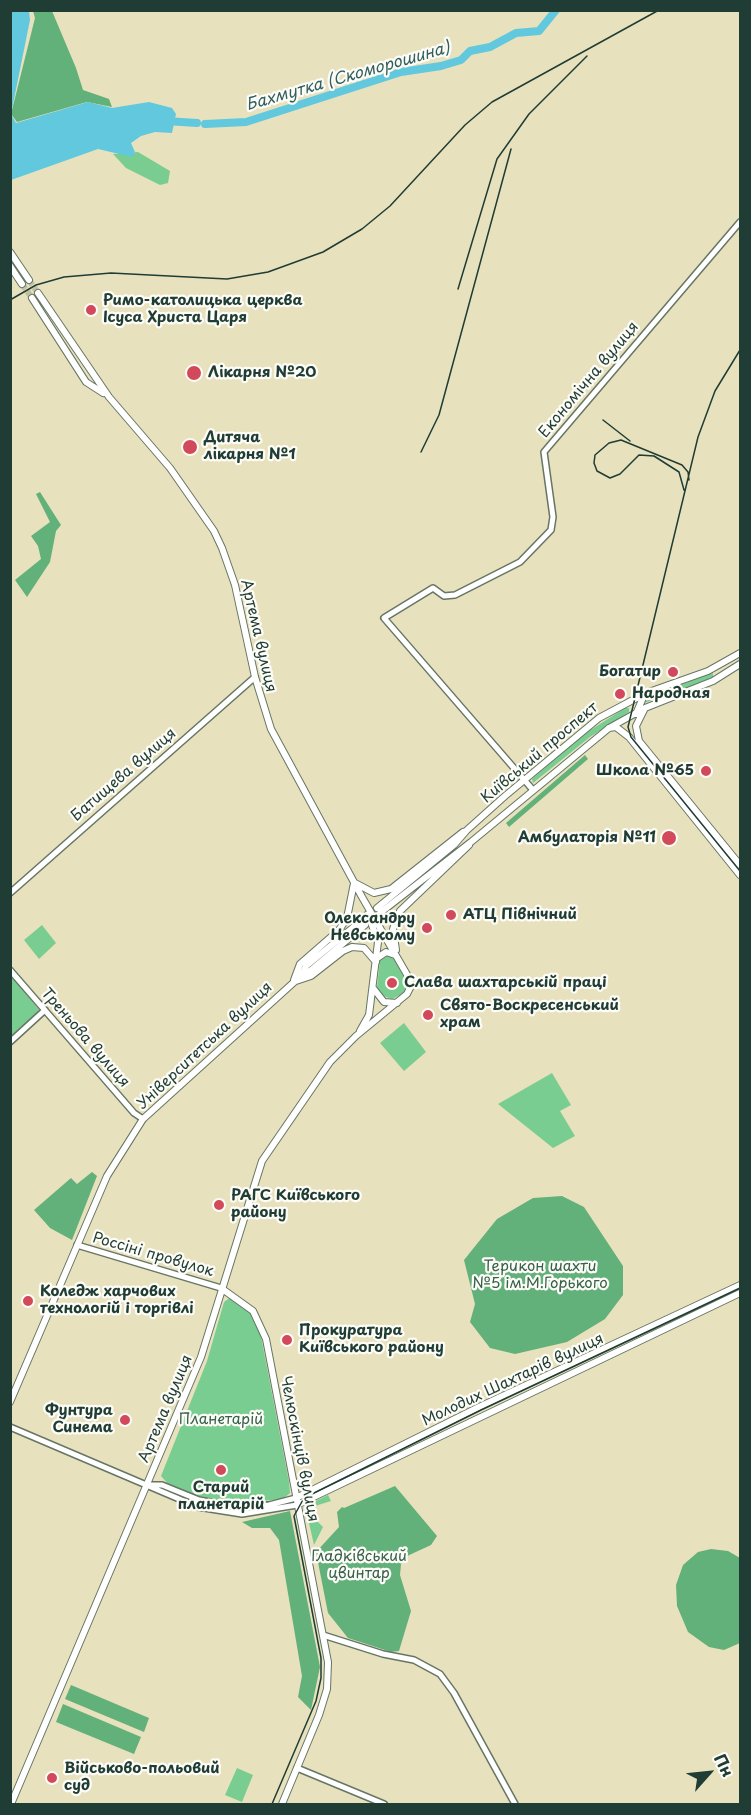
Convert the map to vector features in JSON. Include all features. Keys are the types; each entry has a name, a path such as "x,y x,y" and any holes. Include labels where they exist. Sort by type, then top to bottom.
{"main road":[{"path":"10,252 29,280"},
{"path":"10,266 22,284"},
{"name":"Артема вулиця","path":"11,1804 201,1357 262,1161 330,1062 356,1036 407,994 411,986 402,965 354,883 271,729 255,677 240,605 222,548 170,468 109,397 38,293"},
{"name":"Артема вулиця","path":"32,298 86,381 109,397"},
{"path":"81,374 88,379 94,376"},
{"name":"Київський проспект","path":"741,652 715,668 646,693 599,718 525,779 378,911 471,842 609,728 636,712 716,680 741,664"},
{"path":"725,663 723,671 729,672"},
{"path":"715,668 716,680"},
{"path":"636,746 633,724 636,712 646,693"},
{"path":"645,708 636,726 639,741 741,865"},
{"path":"609,728 616,727 636,746 741,875"},
{"path":"293,982 300,964 339,930 347,918 354,883 375,893 390,889 467,830"},
{"path":"402,965 394,944 393,929 400,911 471,842"},
{"name":"Артема вулиця","path":"356,1036 369,1015 376,961 376,933 362,897"},
{"name":"Університетська вулиця","path":"10,1402 107,1176 143,1119 303,974 306,966 363,923"},
{"path":"293,982 311,976 352,947 364,948 376,961 386,952 396,956"},
{"path":"303,974 306,977 311,976"},
{"path":"373,987 384,1002 397,1003"},
{"name":"Молодих Шахтарів вулиця","path":"296,1498 479,1407 741,1285"},
{"name":"Челюскінців вулиця","path":"221,1288 249,1306 263,1329 328,1662 327,1689 319,1715 282,1804"},
{"name":"Молодих Шахтарів вулиця","path":"297,1505 741,1293"}],"street":[{"name":"Економічна вулиця","path":"525,779 384,618 433,588 438,594 455,595 520,562 551,530 553,518 544,452 741,222"},
{"name":"Батищева вулиця","path":"10,893 255,677"},
{"path":"525,779 533,790"},
{"name":"Треньова вулиця","path":"10,970 134,1113 143,1119"},
{"path":"10,1042 45,1010"},
{"name":"Россіні провулок","path":"77,1245 221,1288"},
{"path":"10,1427 198,1507 229,1513 263,1512 297,1505"},
{"path":"147,1485 162,1485 199,1500 230,1506 260,1506 296,1498"},
{"path":"323,1635 383,1654 422,1662 440,1674 515,1804"},
{"path":"297,1768 384,1804"}],"green space":[{"path":"33,11 52,11 83,90 109,99 112,107 87,102 17,122 11,114 35,18"},
{"path":"138,152 170,171 168,183 160,185 126,168 113,154"},
{"path":"40,492 61,525 56,531 50,562 27,597 15,580 41,559 38,546 31,536 50,522 36,494"},
{"path":"713,673 713,677 644,703 644,698"},
{"path":"625,708 629,708 629,712 590,737 533,783 532,779 581,736"},
{"path":"585,755 588,759 509,827 506,823"},
{"path":"42,925 56,943 39,959 24,940"},
{"path":"387,956 395,959 407,983 404,993 392,999 383,996 377,987 380,960"},
{"path":"11,975 40,1011 11,1038"},
{"path":"404,1023 426,1052 404,1071 380,1043"},
{"path":"552,1073 571,1105 560,1111 575,1136 553,1148 498,1104"},
{"path":"92,1172 97,1176 72,1240 50,1228 34,1210 71,1178 77,1184"},
{"name":"Терикон шахти №5 ім.М.Горького","path":"562,1196 584,1207 623,1266 623,1295 605,1319 567,1342 515,1354 490,1348 470,1322 475,1304 464,1260 497,1219 533,1198"},
{"name":"Планетарій","path":"231,1297 250,1311 259,1326 289,1482 290,1493 283,1499 230,1504 192,1494 168,1484 161,1476 207,1361 224,1302"},
{"name":"Гладківський цвинтар","path":"395,1486 437,1536 431,1545 405,1557 401,1564 400,1575 411,1611 399,1651 391,1652 348,1638 328,1613 316,1552 339,1527 337,1512 342,1507"},
{"path":"328,1495 331,1501 315,1506 318,1522 323,1527 314,1545 306,1510 308,1505"},
{"path":"290,1511 320,1667 311,1710 298,1697 302,1676 279,1540 270,1528 252,1528 242,1522"},
{"path":"711,1549 728,1551 740,1558 740,1643 724,1650 709,1647 688,1632 677,1606 676,1585 683,1565 698,1552"},
{"path":"71,1685 149,1718 144,1732 65,1699"},
{"path":"63,1704 141,1737 134,1754 56,1722"},
{"path":"237,1768 253,1775 242,1802 225,1795"}],"water":[{"path":"11,10 29,11 30,20 11,114"},
{"path":"88,102 112,108 149,102 172,108 176,114 172,133 155,132 141,136 131,143 135,152 132,157 98,149 11,180 11,114 16,123"}],"waterway":[{"name":"Бахмутка (Скоморошина)","path":"205,124 246,122 401,72 441,66 461,60 470,51 490,47 516,33 539,31 556,10"},
{"name":"Бахмутка (Скоморошина)","path":"166,121 197,123"}],"tunnel":[{"path":"29,280 38,293"},
{"path":"22,284 32,298"}],"tram line":[{"path":"740,350 715,391 698,437 628,727 631,737 740,871"},
{"path":"603,420 630,441"},
{"path":"684,490 679,472 654,456 639,455 620,474 610,478 597,471 594,463 595,455 609,443 621,440 682,465 688,472 689,480"},
{"path":"272,1804 316,1701 321,1678 321,1658 294,1516 304,1498 481,1410 740,1288"}],"railway":[{"path":"10,300 36,285 64,277 111,273 227,279 268,272 323,252 362,229 390,206 465,125 492,102 659,10"},
{"path":"458,289 497,159 529,114 587,56"},
{"path":"421,452 439,415 511,149"}],"place":[{"name":"Римо-католицька церква Ісуса Христа Царя","path":"91,310"},
{"name":"Лікарня №20","path":"194,373"},
{"name":"Дитяча лікарня №1","path":"190,447"},
{"name":"Богатир","path":"673,672"},
{"name":"Народная","path":"620,694"},
{"name":"Школа №65","path":"706,771"},
{"name":"Амбулаторія №11","path":"669,838"},
{"name":"АТЦ Північний","path":"451,915"},
{"name":"Олександру Невському","path":"427,928"},
{"name":"Слава шахтарській праці","path":"392,983"},
{"name":"Свято-Воскресенський храм","path":"428,1015"},
{"name":"РАГС Київського району","path":"219,1205"},
{"name":"Коледж харчових технологій і торгівлі","path":"28,1301"},
{"name":"Прокуратура Київського району","path":"287,1340"},
{"name":"Фунтура Синема","path":"125,1420"},
{"name":"Старий планетарій","path":"221,1470"},
{"name":"Військово-польовий суд","path":"52,1778"}]}
